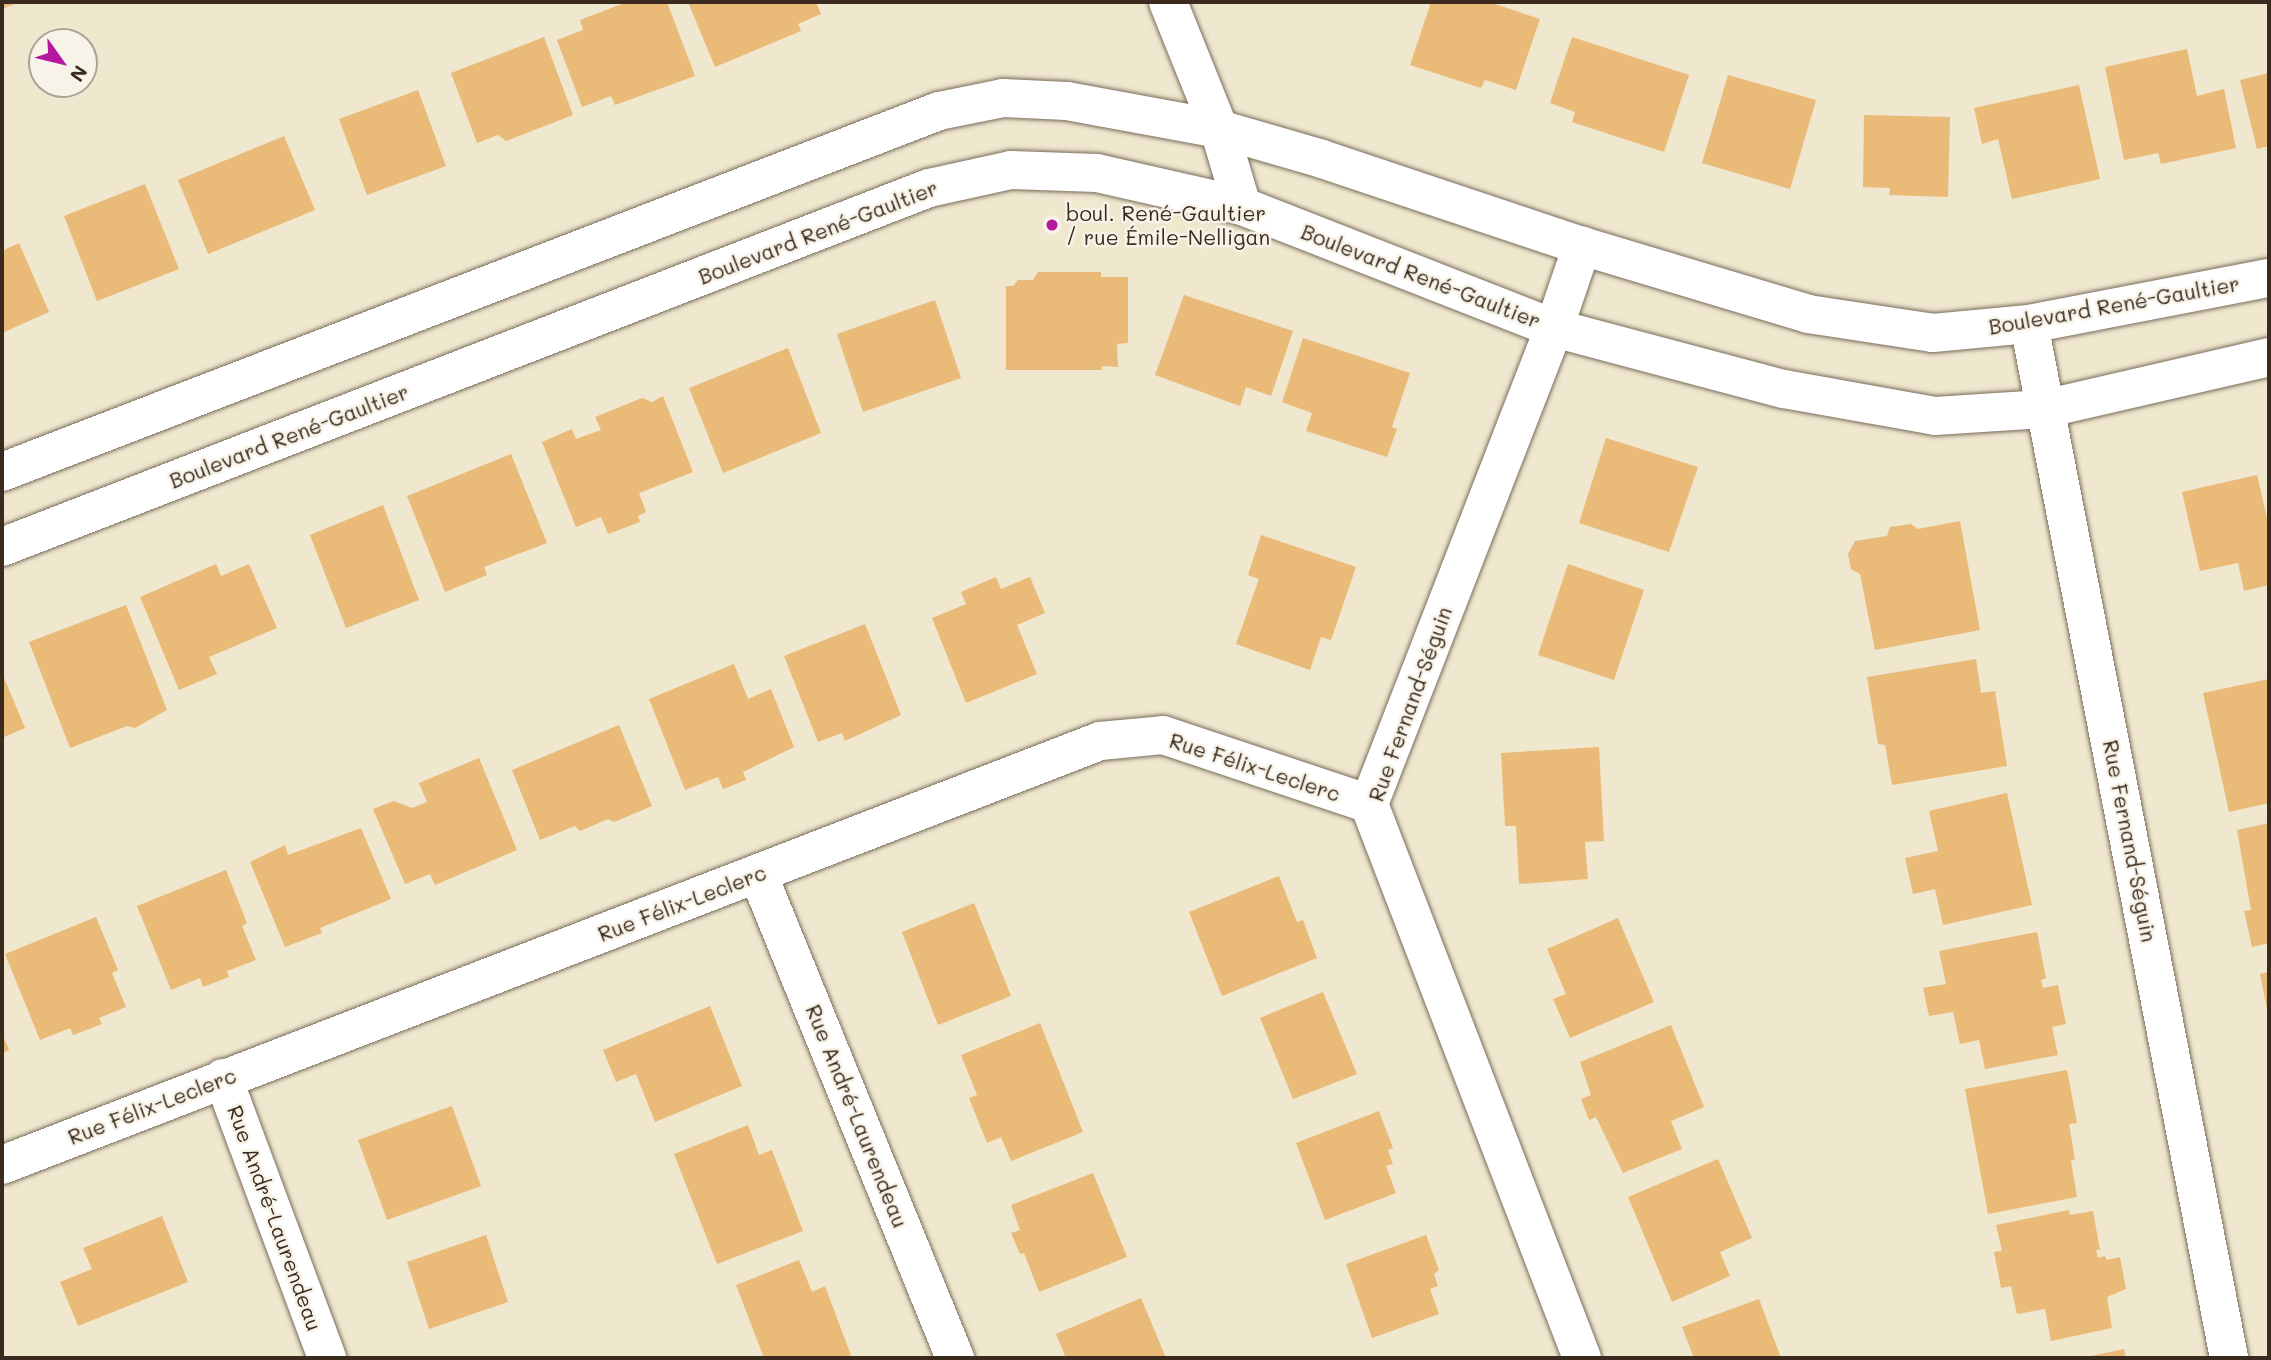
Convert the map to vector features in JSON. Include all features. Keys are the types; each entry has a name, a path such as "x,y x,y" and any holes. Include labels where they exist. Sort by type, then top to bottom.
{"street":[{"path":"1168,2 1219,129 1242,206"},
{"name":"Boulevard René-Gaultier","path":"2,472 939,111 1003,98 1067,101 1219,129 1322,159 1582,246 1808,314 1933,333 2029,324 2269,278"},
{"name":"Boulevard René-Gaultier","path":"2,547 929,188 1011,170 1097,173 1242,206 1555,328 1784,389 1934,416 2044,409 2269,357"},
{"name":"Rue Fernand-Séguin","path":"1581,1358 1369,804 1555,328 1582,246"},
{"name":"Rue Fernand-Séguin","path":"2029,324 2229,1358"},
{"name":"Rue Félix-Leclerc","path":"2,1165 1100,741 1163,736 1369,804"},
{"name":"Rue André-Laurendeau","path":"758,874 955,1358"},
{"name":"Rue André-Laurendeau","path":"223,1078 327,1358"}],"building":[{"path":"2,2 20,2 2,9"},
{"path":"627,2 667,2 695,76 615,105 611,96 582,107 557,40 583,30 580,20"},
{"path":"688,2 816,2 821,14 798,24 801,31 715,67"},
{"path":"1431,2 1489,2 1540,19 1516,90 1485,80 1481,88 1410,65"},
{"path":"544,37 573,115 506,141 498,135 477,143 451,73"},
{"path":"1572,37 1689,75 1664,152 1572,122 1575,112 1550,103"},
{"path":"2187,49 2197,96 2224,89 2236,148 2161,164 2158,153 2124,160 2105,67"},
{"path":"2269,73 2269,146 2257,149 2240,80"},
{"path":"1728,75 1816,100 1790,189 1702,163"},
{"path":"2079,85 2100,179 2012,199 1998,139 1982,144 1974,108"},
{"path":"418,90 446,166 367,195 339,119"},
{"path":"1864,115 1950,117 1948,197 1889,195 1890,188 1863,187"},
{"path":"284,136 315,210 208,254 178,180"},
{"path":"145,184 179,269 97,301 64,216"},
{"path":"19,243 49,312 2,333 2,251"},
{"path":"1038,272 1101,272 1101,277 1128,277 1128,343 1117,344 1118,367 1102,366 1102,370 1006,370 1006,286 1013,286 1018,280 1033,280"},
{"path":"1184,295 1293,331 1271,396 1246,387 1240,406 1155,375"},
{"path":"935,300 961,378 863,412 837,334"},
{"path":"1303,338 1410,373 1392,427 1397,429 1387,457 1306,431 1312,413 1282,402"},
{"path":"788,348 821,433 723,473 689,388"},
{"path":"663,396 693,472 639,493 646,512 638,516 640,522 608,534 601,517 576,527 542,442 572,429 576,439 601,430 595,417 642,398 652,402"},
{"path":"1606,438 1698,467 1669,552 1579,523"},
{"path":"511,454 547,543 484,567 487,575 445,592 407,496"},
{"path":"2257,475 2269,526 2269,585 2244,591 2238,563 2200,571 2182,492"},
{"path":"383,505 419,600 346,628 310,535"},
{"path":"1960,521 1980,630 1875,650 1860,574 1851,569 1848,554 1855,541 1887,536 1890,527 1911,524 1918,529"},
{"path":"1261,535 1356,567 1331,640 1321,637 1310,670 1236,644 1259,579 1248,575"},
{"path":"216,564 221,576 249,564 277,628 209,657 217,674 179,690 140,597"},
{"path":"1568,564 1644,590 1614,680 1538,655"},
{"path":"996,577 1001,589 1030,577 1045,613 1017,625 1037,674 966,703 932,618 966,604 961,592"},
{"path":"126,605 167,710 135,728 127,726 70,748 29,642"},
{"path":"865,624 901,715 845,741 842,733 818,742 784,656"},
{"path":"1976,659 1981,693 1995,691 2007,766 1892,785 1885,745 1878,744 1867,677"},
{"path":"734,664 748,699 771,689 794,747 743,772 746,780 723,789 718,777 685,790 649,699"},
{"path":"2,673 25,728 2,738"},
{"path":"2269,679 2269,803 2229,812 2203,693"},
{"path":"619,725 652,806 614,822 608,819 580,831 575,826 540,840 512,770"},
{"path":"1599,747 1604,841 1585,842 1588,879 1519,884 1516,826 1505,826 1501,753"},
{"path":"479,758 517,850 435,885 430,874 405,884 373,809 394,801 412,808 427,802 419,783"},
{"path":"2007,793 2032,905 1943,925 1935,889 1913,894 1905,858 1938,851 1929,811"},
{"path":"2269,823 2269,943 2252,947 2244,911 2251,910 2237,830"},
{"path":"361,828 391,899 320,928 322,933 285,947 250,862 285,845 288,855"},
{"path":"226,870 247,923 242,926 256,960 227,971 229,977 203,987 200,978 171,990 137,906"},
{"path":"1279,876 1297,922 1303,920 1317,958 1222,996 1189,912"},
{"path":"974,903 1011,996 938,1025 902,932"},
{"path":"96,917 118,970 112,973 126,1007 99,1018 102,1024 73,1035 70,1028 40,1040 5,954"},
{"path":"1618,918 1654,1002 1570,1038 1553,999 1566,994 1547,949"},
{"path":"2037,932 2046,978 2041,980 2043,988 2058,985 2066,1024 2052,1027 2058,1055 1985,1069 1979,1040 1960,1044 1953,1012 1929,1016 1923,988 1946,984 1939,951"},
{"path":"2269,972 2269,1014 2268,1014 2260,974"},
{"path":"1323,992 1357,1074 1293,1099 1260,1018"},
{"path":"710,1006 742,1086 655,1122 636,1074 616,1082 603,1050"},
{"path":"1040,1023 1083,1132 1011,1161 1001,1137 987,1143 969,1098 977,1095 961,1055"},
{"path":"1671,1025 1704,1107 1671,1121 1682,1149 1623,1173 1596,1117 1589,1120 1581,1099 1591,1095 1580,1062"},
{"path":"2,1033 9,1050 2,1053"},
{"path":"2067,1070 2077,1123 2069,1124 2075,1159 2071,1161 2077,1197 1988,1214 1965,1089"},
{"path":"452,1106 481,1186 387,1220 358,1140"},
{"path":"1379,1111 1393,1148 1388,1150 1393,1164 1386,1166 1396,1193 1325,1220 1296,1143"},
{"path":"748,1125 759,1155 772,1150 803,1231 717,1264 674,1154"},
{"path":"1718,1159 1752,1238 1720,1252 1730,1276 1672,1302 1628,1197"},
{"path":"1093,1173 1127,1257 1039,1292 1024,1253 1020,1254 1011,1233 1020,1230 1011,1205"},
{"path":"2069,1210 2070,1215 2093,1211 2100,1250 2096,1250 2098,1258 2105,1256 2107,1260 2120,1257 2126,1289 2107,1297 2112,1328 2051,1341 2045,1309 2017,1314 2011,1286 2001,1288 1994,1252 2002,1251 1996,1225"},
{"path":"162,1216 188,1282 78,1326 60,1282 92,1269 83,1248"},
{"path":"486,1235 508,1302 429,1329 407,1262"},
{"path":"1426,1235 1439,1270 1434,1274 1438,1286 1430,1289 1439,1314 1372,1338 1346,1264"},
{"path":"799,1260 812,1292 825,1286 852,1358 764,1358 736,1285"},
{"path":"1141,1298 1166,1358 1066,1358 1056,1334"},
{"path":"1759,1299 1781,1358 1694,1358 1682,1327"},
{"path":"2124,1349 2126,1358 2086,1358 2086,1357"}],"place":[{"name":"boul. René-Gaultier / rue Émile-Nelligan","path":"1052,225"}]}
